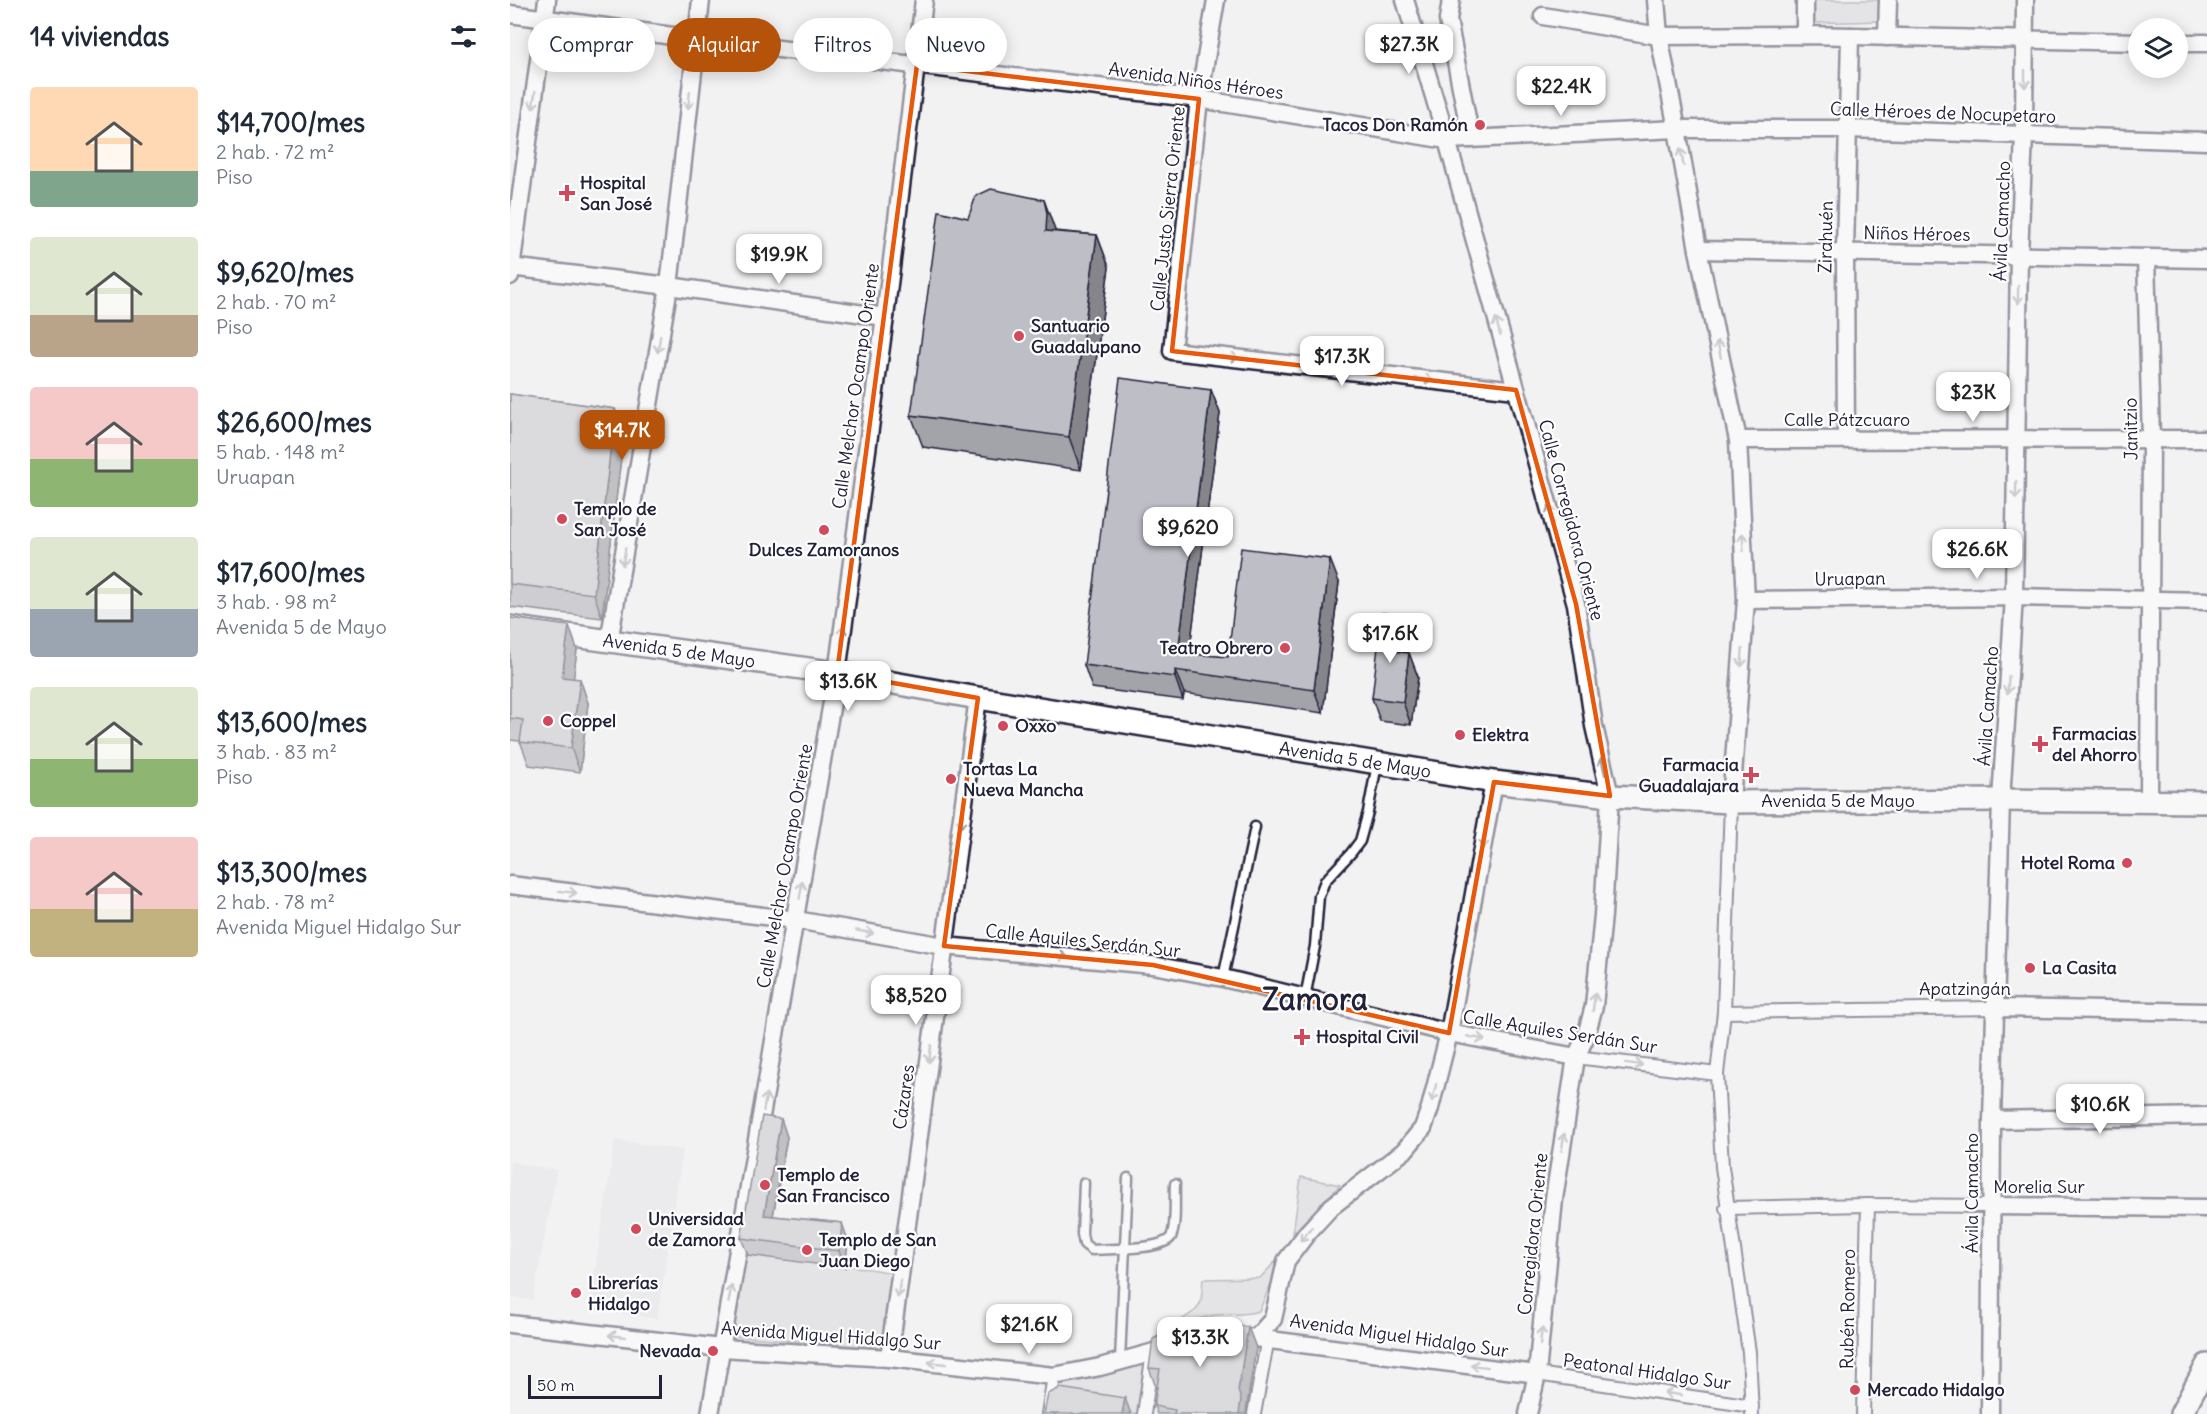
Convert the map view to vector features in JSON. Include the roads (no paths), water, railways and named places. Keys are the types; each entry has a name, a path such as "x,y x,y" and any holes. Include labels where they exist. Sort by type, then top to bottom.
{"street":[{"path":"544,18 547,0"},
{"path":"698,18 700,0"},
{"name":"Calle Melchor Ocampo Oriente","path":"922,18 924,0"},
{"name":"Calle Justo Sierra Oriente","path":"1216,0 1200,99 1172,351 1516,390"},
{"name":"Calle Corregidora Oriente","path":"1405,0 1447,140 1576,604 1594,726 1610,796 1603,915 1594,1006 1586,1036 1576,1057"},
{"path":"1451,0 1448,20 1471,139"},
{"path":"1656,0 1659,36 1698,249 1738,440 1746,600 1731,802 1724,1012 1717,1074 1726,1208 1749,1352 1752,1410"},
{"path":"1805,0 1805,35"},
{"path":"1887,37 1888,0"},
{"name":"Ávila Camacho","path":"1990,1414 1992,1120 2001,800 2014,597 2025,0"},
{"name":"Avenida Niños Héroes","path":"510,14 544,18"},
{"path":"1543,16 1659,36 1805,35 2128,42"},
{"name":"Zirahuén","path":"1846,439 1845,252 1850,36"},
{"path":"2188,43 2207,43"},
{"name":"Avenida Niños Héroes","path":"781,49 905,64"},
{"path":"537,72 511,270 669,286 885,317"},
{"path":"609,642 669,286 692,72"},
{"name":"Calle Melchor Ocampo Oriente","path":"710,1414 837,673 916,72"},
{"name":"Avenida Niños Héroes","path":"975,72 1200,99 1447,140"},
{"path":"1447,140 1677,129"},
{"name":"Calle Héroes de Nocupetaro","path":"1677,129 1848,129 2207,141"},
{"name":"Niños Héroes","path":"1698,249 2207,259"},
{"name":"Janitzio","path":"2146,258 2151,439 2149,801"},
{"name":"Calle Pátzcuaro","path":"1738,440 2207,439"},
{"name":"Uruapan","path":"1746,600 2014,597 2207,602"},
{"name":"Avenida 5 de Mayo","path":"510,627 837,673 978,699 1494,782 1610,796 1731,802 2001,800 2207,802"},
{"name":"Cázares","path":"889,1358 978,699"},
{"path":"1254,1414 1262,1338 1273,1319 1286,1261 1331,1207 1404,1151 1423,1128 1449,1033 1494,782"},
{"name":"Calle Aquiles Serdán Sur","path":"510,885 796,920 944,946 1153,965 1223,978 1449,1033 1576,1057 1717,1074"},
{"name":"Apatzingán","path":"1724,1012 1995,1008 2207,1012"},
{"name":"Corregidora Oriente","path":"1528,1414 1537,1374 1554,1199 1576,1057"},
{"path":"1992,1120 2207,1116"},
{"name":"Morelia Sur","path":"1726,1208 1868,1205 2207,1208"},
{"name":"Rubén Romero","path":"1863,1414 1868,1205"},
{"name":"Avenida Miguel Hidalgo Sur","path":"510,1324 721,1348 889,1358 1054,1376 1154,1352 1184,1337"},
{"name":"Avenida Miguel Hidalgo Sur","path":"1210,1332 1537,1374"},
{"path":"1144,1414 1154,1352"},
{"path":"2181,1414 2207,1365"},
{"name":"Peatonal Hidalgo Sur","path":"1537,1374 1752,1410"},
{"path":"1048,1414 1054,1376"}],"lane":[{"path":"1305,998 1315,946 1319,896 1325,881 1360,841 1378,763"},
{"path":"1223,978 1256,827"},
{"path":"1120,1361 1128,1178"},
{"path":"1084,1183 1082,1233 1084,1244 1092,1250 1125,1249 1164,1243 1171,1236 1174,1224 1175,1184"}],"place":[{"name":"Tacos Don Ramón","path":"1480,125"},
{"name":"Hospital San José","path":"567,193"},
{"name":"Santuario Guadalupano","path":"1019,336"},
{"name":"Templo de San José","path":"562,519"},
{"name":"Dulces Zamoranos","path":"824,530"},
{"name":"Teatro Obrero","path":"1285,648"},
{"name":"Coppel","path":"548,721"},
{"name":"Oxxo","path":"1003,726"},
{"name":"Elektra","path":"1460,735"},
{"name":"Farmacias del Ahorro","path":"2040,744"},
{"name":"Farmacia Guadalajara","path":"1751,775"},
{"name":"Tortas La Nueva Mancha","path":"951,779"},
{"name":"Hotel Roma","path":"2127,863"},
{"name":"La Casita","path":"2030,968"},
{"name":"Hospital Civil","path":"1302,1037"},
{"name":"Templo de San Francisco","path":"765,1185"},
{"name":"Universidad de Zamora","path":"636,1229"},
{"name":"Templo de San Juan Diego","path":"807,1250"},
{"name":"Librerías Hidalgo","path":"576,1293"},
{"name":"Nevada","path":"713,1351"},
{"name":"Mercado Hidalgo","path":"1855,1390"}],"district":[{"name":"Zamora","path":"1315,1000"}]}
